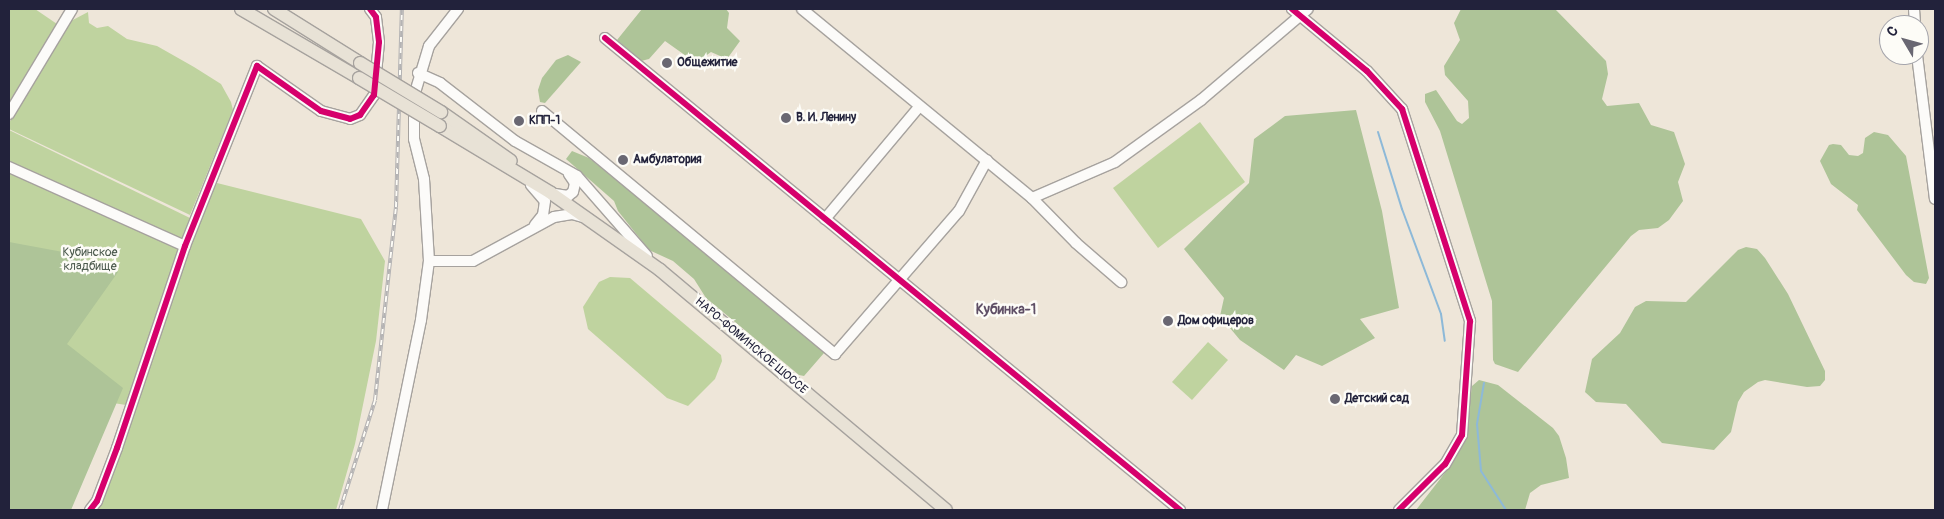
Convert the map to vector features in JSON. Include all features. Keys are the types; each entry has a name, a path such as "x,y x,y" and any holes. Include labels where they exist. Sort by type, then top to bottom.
{"main road":[{"name":"НАРО-ФОМИНСКОЕ ШОССЕ","path":"241,9 440,126 589,218 660,270 946,510"},
{"name":"НАРО-ФОМИНСКОЕ ШОССЕ","path":"274,9 360,64 441,112 496,149 549,192"}],"street":[{"path":"9,114 72,9"},
{"path":"90,510 97,501 117,448 185,246 257,66 321,111 338,118 350,119 368,107 374,96 379,42 376,17 370,9"},
{"path":"382,510 421,320 429,261 424,179 413,115 418,73 429,46 458,9"},
{"path":"802,9 1032,198 1076,243 1121,282"},
{"path":"1292,9 1305,12 1367,70 1402,109 1470,321 1462,435 1446,464 1398,510"},
{"path":"1032,198 1115,162 1201,100 1305,12"},
{"path":"606,38 1180,510"},
{"path":"1918,65 1935,199"},
{"path":"418,73 440,83 515,141 563,168 591,188 660,270"},
{"path":"825,219 919,107"},
{"path":"542,111 835,354 959,210 987,160"},
{"path":"9,167 185,246"},
{"path":"549,192 568,196 575,188 573,178 563,168"},
{"path":"521,176 545,201 543,215 532,228"},
{"path":"429,261 473,261 532,228 564,214 589,218"}],"green space":[{"path":"9,9 35,9 57,24 9,107"},
{"path":"642,9 726,9 729,13 727,28 740,41 727,59 711,52 696,63 665,41 649,59 641,61 617,40"},
{"path":"1461,9 1555,9 1606,61 1608,74 1602,99 1607,106 1639,103 1651,125 1674,132 1685,164 1678,182 1683,201 1669,220 1658,228 1639,230 1631,236 1518,372 1495,364 1493,360 1492,301 1440,131 1425,102 1425,94 1436,90 1457,121 1462,124 1469,118 1468,101 1445,75 1444,66 1460,40 1454,23"},
{"path":"88,12 89,23 97,28 108,26 127,39 157,46 194,67 221,84 231,102 233,110 190,215 9,129 9,123 69,22"},
{"path":"568,55 581,62 545,103 540,102 538,90 542,78 556,60"},
{"path":"1356,110 1382,211 1399,308 1360,319 1375,338 1322,366 1296,355 1284,370 1240,340 1220,316 1224,298 1184,249 1249,183 1254,139 1285,116"},
{"path":"1200,122 1245,182 1158,248 1113,188"},
{"name":"Кубинское кладбище","path":"9,130 190,218 126,405 50,393 9,363"},
{"path":"1874,132 1888,135 1906,156 1929,278 1926,284 1914,282 1906,275 1857,210 1858,205 1831,184 1820,161 1829,145 1833,144 1841,145 1849,155 1858,156 1863,153 1865,138"},
{"path":"572,151 589,158 823,347 824,353 804,376 799,375 706,298 694,279 673,261 649,250 618,211 614,201 566,159"},
{"path":"217,183 361,219 385,261 376,341 355,444 336,510 97,510 130,424 193,232"},
{"path":"9,242 63,252 118,272 67,344 123,388 71,510 9,510"},
{"path":"1746,247 1757,249 1788,294 1825,371 1825,380 1820,386 1807,387 1765,380 1758,382 1744,392 1738,402 1731,432 1714,450 1662,443 1626,404 1596,402 1585,392 1592,359 1620,333 1635,307 1646,301 1686,302 1738,250"},
{"path":"610,277 630,278 721,355 722,361 715,379 688,406 667,398 588,329 583,307 599,282"},
{"path":"1208,342 1228,360 1192,400 1172,382"},
{"path":"1479,380 1498,385 1553,428 1559,436 1566,458 1569,478 1541,485 1530,493 1525,510 1416,510 1451,465 1465,435 1472,386"}],"waterway":[{"path":"1378,132 1402,209 1441,314 1445,341"},
{"path":"1484,383 1477,424 1481,471 1506,510"}],"railway":[{"path":"340,510 375,400 396,207 402,9"}],"cycle path":[{"path":"90,510 97,501 117,448 185,246 257,66 321,111 350,119 360,115 374,95 379,42 376,17 370,9"},
{"path":"1292,9 1367,71 1402,109 1470,321 1462,435 1445,464 1399,510"},
{"path":"605,38 1180,510"}],"place":[{"name":"Общежитие","path":"667,63"},
{"name":"В. И. Ленину","path":"786,118"},
{"name":"КПП-1","path":"519,121"},
{"name":"Амбулатория","path":"623,160"},
{"name":"Дом офицеров","path":"1168,321"},
{"name":"Детский сад","path":"1335,399"}],"district":[{"name":"Кубинка-1","path":"1006,310"}]}
